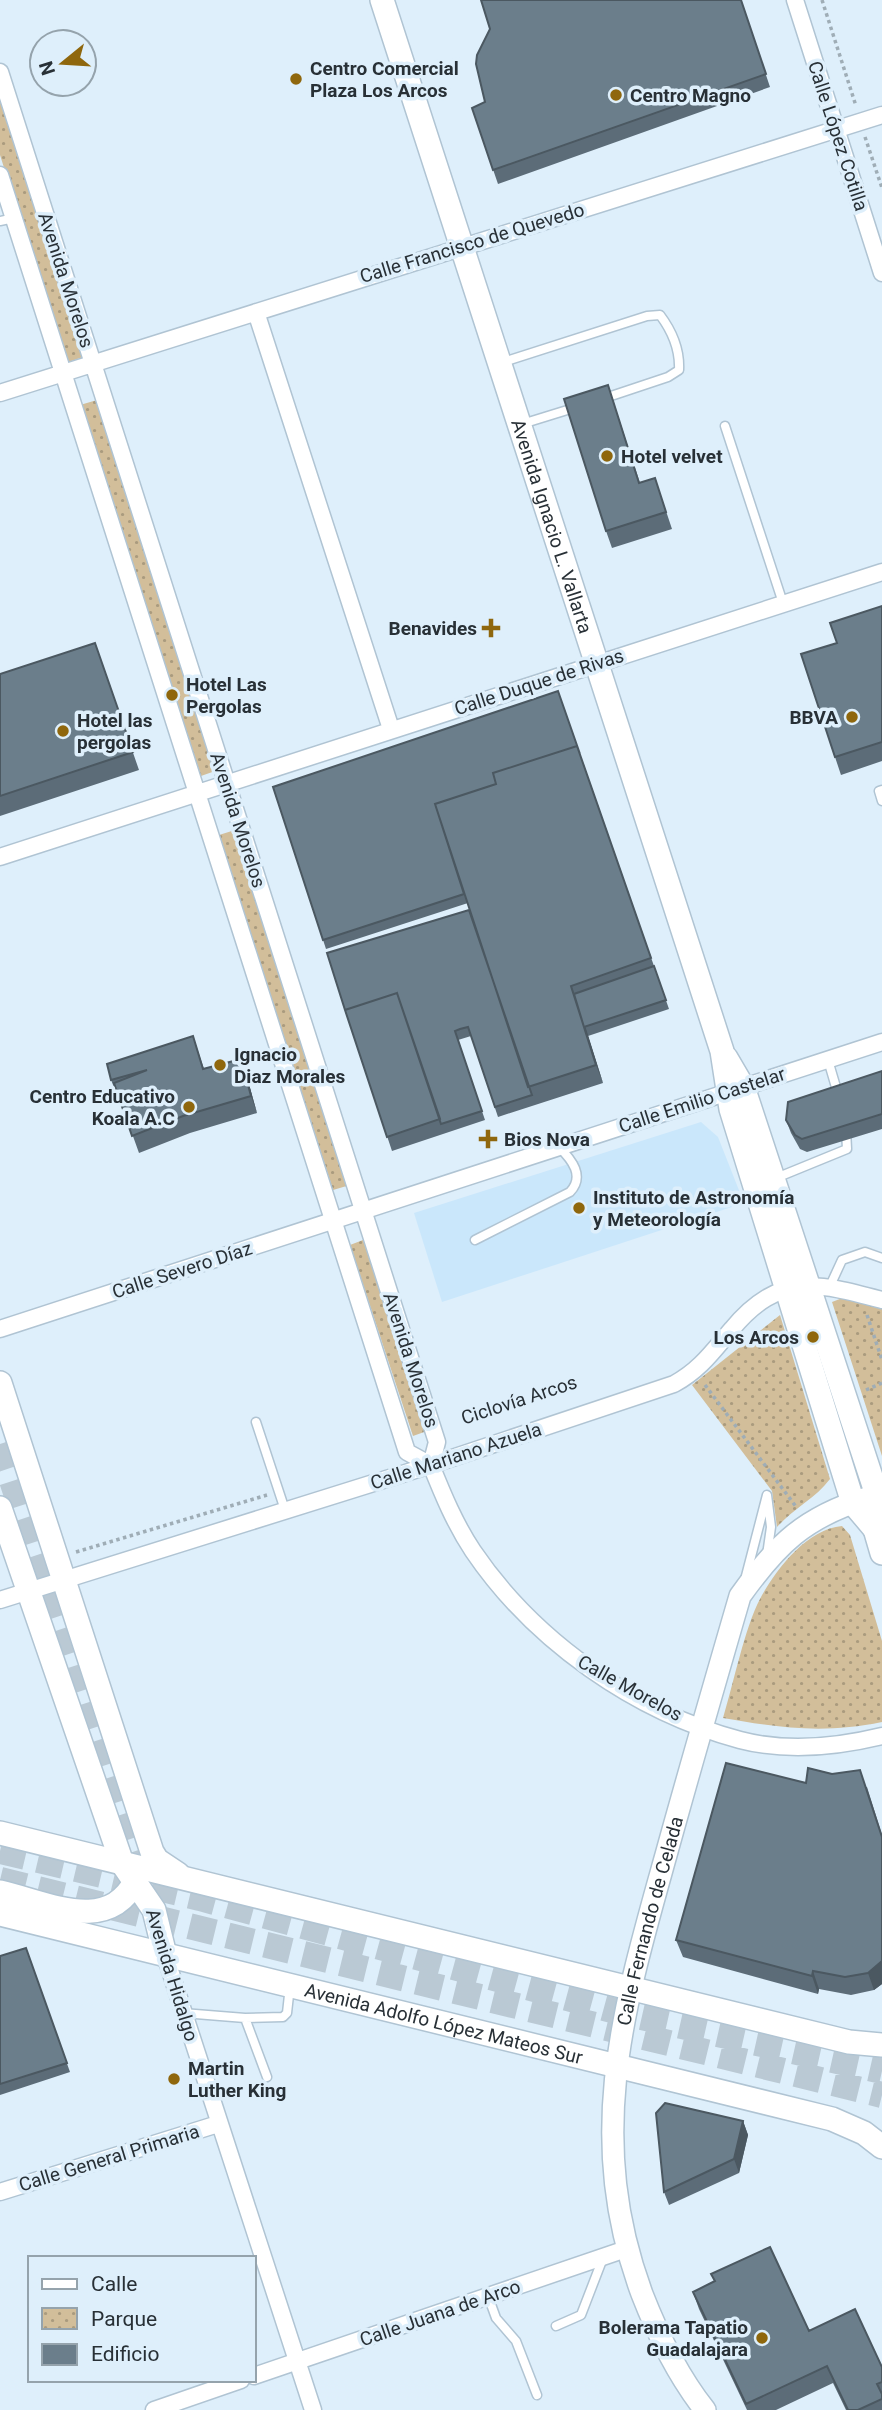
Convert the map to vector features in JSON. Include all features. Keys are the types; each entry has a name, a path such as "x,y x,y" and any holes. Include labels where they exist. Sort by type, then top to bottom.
{"main road":[{"name":"Avenida Ignacio L. Vallarta","path":"382,0 735,1090 785,1289 853,1503 875,1530 882,1553"},
{"name":"Avenida Ignacio L. Vallarta","path":"735,1090 773,1179 880,1495 875,1530"},
{"path":"0,1383 152,1852 157,1860 187,1879"},
{"name":"Avenida Hidalgo","path":"0,1508 27,1591 129,1872 154,1910 165,1955"},
{"path":"0,1833 129,1872 187,1879 849,2042 882,2045"},
{"path":"0,1892 95,1913 115,1907 128,1896 129,1872"},
{"name":"Avenida Adolfo López Mateos Sur","path":"0,1914 832,2119 864,2133 882,2147"}],"street":[{"name":"Calle López Cotilla","path":"794,0 882,273"},
{"name":"Avenida Morelos","path":"0,72 437,1442 431,1465 407,1452 63,372 7,220 0,175"},
{"name":"Calle Francisco de Quevedo","path":"0,393 461,245 882,115"},
{"path":"256,312 391,729"},
{"name":"Calle Duque de Rivas","path":"0,856 882,572"},
{"name":"Calle Emilio Castelar","path":"363,1211 882,1042"},
{"name":"Calle Severo Díaz","path":"0,1329 363,1211"},
{"name":"Calle Mariano Azuela","path":"0,1600 27,1591 60,1568 285,1510 431,1465 674,1384 695,1373 748,1311 785,1289 807,1284 831,1286 882,1300"},
{"name":"Calle Morelos","path":"431,1465 447,1507 472,1550 502,1590 533,1623 569,1654 608,1680 702,1727 742,1740 820,1747 882,1737"},
{"name":"Calle Fernando de Celada","path":"705,2410 656,2332 626,2249 615,2191 612,2152 615,2065 629,1988 740,1596 766,1559 808,1522 880,1495"},
{"name":"Avenida Hidalgo","path":"165,1955 313,2410"},
{"name":"Calle General Primaria","path":"0,2192 218,2124"},
{"name":"Calle Juana de Arco","path":"256,2375 626,2249"},
{"path":"154,2410 235,2382"}],"lane":[{"path":"500,363 647,316 660,315 668,326 680,356 679,370 668,377 594,402"},
{"path":"520,425 581,406"},
{"path":"725,426 783,603"},
{"path":"882,790 879,791 882,801"},
{"path":"828,1060 839,1101"},
{"path":"773,1179 847,1149 848,1140 842,1114"},
{"path":"475,1240 570,1192 576,1186 577,1176 570,1158 559,1147"},
{"path":"831,1286 842,1260 865,1252 882,1258"},
{"path":"256,1422 285,1510"},
{"path":"740,1596 767,1495 771,1527 766,1559"},
{"path":"183,2013 245,2018 283,2017 287,2013 290,1985"},
{"path":"245,2018 267,2077"},
{"path":"556,2326 581,2315 604,2257"},
{"path":"488,2296 496,2318 516,2341 537,2395"}],"path":[{"path":"822,0 882,188"},
{"path":"864,1306 882,1360"},
{"path":"695,1373 808,1522"},
{"path":"870,1402 866,1389 882,1383"},
{"path":"60,1568 278,1491"}],"shaded area":[{"name":"Instituto de Astronomía y Meteorología","path":"701,1122 718,1137 744,1203 442,1302 414,1213"}],"green space":[{"path":"0,97 83,357 66,363 0,155"},
{"path":"97,400 218,770 201,776 80,405"},
{"path":"235,830 350,1185 333,1190 219,835"},
{"path":"363,1240 427,1431 413,1436 350,1245"},
{"path":"845,1297 882,1307 882,1456 832,1302"},
{"path":"780,1315 830,1479 777,1527 772,1491 692,1385"},
{"path":"842,1526 850,1535 882,1641 882,1722 821,1729 764,1725 723,1718 749,1625 767,1587 794,1552 805,1543 817,1534"}],"building":[{"name":"Centro Magno","path":"481,0 741,0 766,74 493,170 472,108 485,102 476,64 477,55 490,29"},
{"name":"Hotel velvet","path":"608,385 639,483 655,478 666,512 606,531 564,399"},
{"name":"BBVA","path":"882,606 882,742 835,757 801,654 837,643 830,623"},
{"name":"Hotel las pergolas","path":"95,643 133,752 0,796 0,674"},
{"path":"558,691 580,754 577,746 493,773 496,784 435,804 464,894 323,940 273,787"},
{"path":"577,746 651,958 571,986 596,1065 528,1087 435,804 496,784 493,773"},
{"path":"469,910 532,1095 495,1107 468,1027 460,1029 455,1031 482,1111 441,1124 397,993 345,1010 327,953"},
{"path":"654,966 666,1000 584,1027 574,994"},
{"path":"397,993 440,1119 387,1137 345,1010"},
{"name":"Centro Educativo Koala A.C","path":"193,1036 203,1069 241,1059 251,1096 183,1116 132,1136 114,1083 147,1070 111,1080 107,1064"},
{"path":"882,1071 882,1114 802,1139 795,1135 786,1120 788,1102"},
{"path":"726,1763 806,1783 808,1768 832,1774 860,1770 882,1837 882,1961 868,1973 845,1977 813,1971 812,1976 676,1940"},
{"path":"26,1948 67,2063 0,2084 0,1956"},
{"path":"665,2103 743,2121 734,2159 664,2192 656,2113"},
{"name":"Bolerama Tapatio Guadalajara","path":"770,2247 809,2331 855,2309 882,2367 882,2382 877,2384 882,2399 858,2410 848,2410 827,2366 746,2404 693,2292 715,2281 711,2274"}],"tunnel":[{"path":"0,1444 135,1853 154,1878 160,1881"},
{"path":"0,1851 200,1898 619,2012 882,2071"},
{"path":"0,1880 882,2095"}],"place":[{"name":"Centro Comercial Plaza Los Arcos","path":"296,79"},
{"name":"Centro Magno","path":"616,95"},
{"name":"Hotel velvet","path":"607,456"},
{"name":"Benavides","path":"491,628"},
{"name":"Hotel Las Pergolas","path":"172,695"},
{"name":"BBVA","path":"852,717"},
{"name":"Hotel las pergolas","path":"63,731"},
{"name":"Ignacio Diaz Morales","path":"220,1065"},
{"name":"Centro Educativo Koala A.C","path":"189,1107"},
{"name":"Bios Nova","path":"488,1139"},
{"name":"Instituto de Astronomía y Meteorología","path":"579,1208"},
{"name":"Los Arcos","path":"813,1337"},
{"name":"Martin Luther King","path":"174,2079"},
{"name":"Bolerama Tapatio Guadalajara","path":"762,2338"}]}
